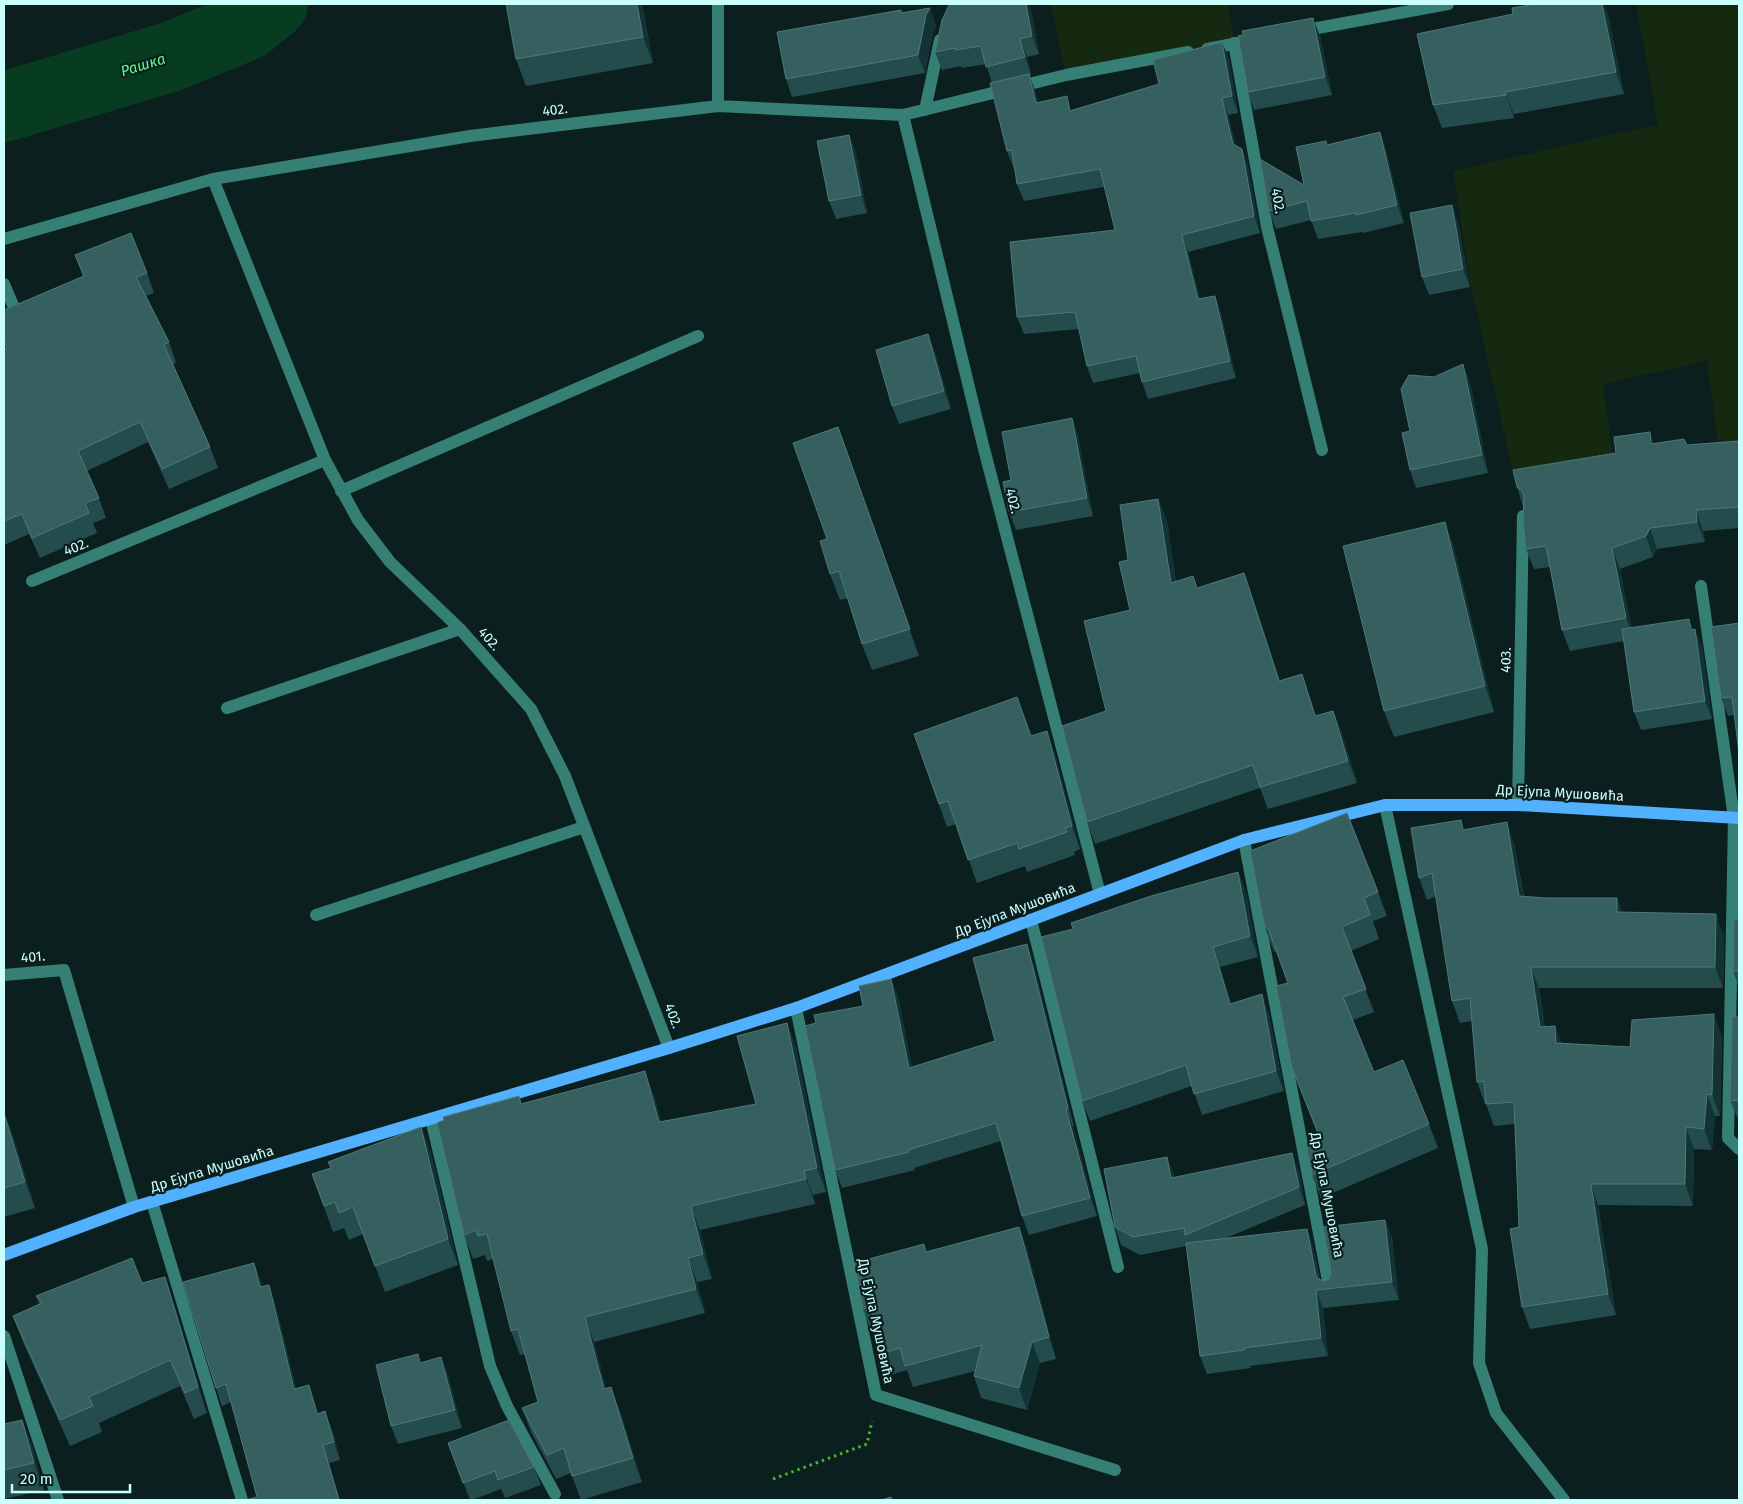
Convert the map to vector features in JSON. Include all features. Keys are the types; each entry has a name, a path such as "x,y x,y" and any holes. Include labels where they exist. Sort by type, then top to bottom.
{"main road":[{"name":"Др Ејупа Мушовића","path":"4,1255 134,1207 670,1048 796,1008 1244,840 1385,804 1518,805 1736,818"}],"street":[{"path":"718,4 718,106"},
{"path":"1293,33 1448,4"},
{"path":"925,110 944,28"},
{"name":"402.","path":"4,239 213,179 470,136 718,106 903,115 1066,75 1264,38"},
{"name":"402.","path":"1234,43 1267,227 1322,450"},
{"name":"402.","path":"903,115 983,445 1100,894"},
{"name":"402.","path":"213,179 326,460 358,520 390,562 460,629 531,709 564,776 670,1048"},
{"path":"4,284 18,317"},
{"path":"341,491 698,336"},
{"name":"402.","path":"32,581 326,460"},
{"name":"403.","path":"1518,805 1523,516"},
{"path":"1701,586 1736,818 1728,1138 1739,1149"},
{"path":"227,708 460,629"},
{"path":"1385,804 1482,1249 1480,1364 1496,1413 1564,1500"},
{"path":"316,915 584,826"},
{"name":"Др Ејупа Мушовића","path":"1244,840 1330,1291"},
{"path":"1031,920 1118,1268"},
{"name":"401.","path":"4,975 64,970 134,1207"},
{"name":"Др Ејупа Мушовића","path":"796,1008 876,1395 1114,1470"},
{"path":"431,1119 490,1366 507,1406 555,1494"},
{"path":"152,1202 242,1500"},
{"path":"4,1336 58,1500"}],"path":[{"path":"773,1479 867,1444 876,1395"}],"green space":[{"path":"1050,4 1228,4 1234,43 1066,75"},
{"path":"1636,4 1739,4 1739,464 1721,469 1707,361 1603,384 1613,457 1515,482 1470,282 1453,171 1658,124"}],"building":[{"path":"506,4 637,4 643,37 516,59"},
{"path":"1026,4 1032,36 1020,39 1025,57 986,67 981,46 935,52 942,20 949,5"},
{"path":"1536,4 1602,4 1616,72 1505,92 1506,95 1433,105 1417,34 1513,14 1512,8"},
{"path":"930,8 926,15 918,55 786,79 777,32 901,10 901,13"},
{"path":"1313,18 1325,77 1248,92 1238,36 1243,35 1242,31"},
{"path":"1222,42 1232,96 1222,98 1233,144 1242,149 1254,216 1182,235 1198,299 1215,296 1230,361 1142,382 1136,356 1087,366 1075,312 1017,317 1010,242 1115,230 1100,169 1017,184 1012,150 1007,151 990,83 1029,74 1036,103 1067,96 1070,111 1159,84 1153,60"},
{"path":"1380,132 1397,205 1356,215 1356,213 1311,221 1307,201 1269,211 1260,159 1304,185 1296,147 1326,141 1327,145"},
{"path":"849,135 861,195 829,201 817,141"},
{"path":"1452,205 1463,269 1422,277 1410,213"},
{"path":"131,233 147,273 136,277 169,342 164,345 210,447 162,469 140,422 78,451 99,498 85,503 89,513 32,538 22,514 4,521 4,349 7,348 4,340 4,310 84,276 75,255"},
{"path":"928,334 944,391 892,406 876,350"},
{"path":"1463,364 1482,455 1410,470 1402,433 1410,431 1401,389 1409,375 1434,377"},
{"path":"1072,418 1087,498 1009,512 1003,482 1011,480 1002,432"},
{"path":"838,427 910,629 862,644 839,571 830,574 820,541 827,539 793,443"},
{"path":"1650,432 1651,444 1684,439 1687,445 1739,441 1739,507 1696,510 1697,522 1650,528 1646,536 1612,548 1626,618 1562,630 1546,546 1526,549 1523,522 1524,495 1517,487 1513,470 1616,453 1614,437"},
{"path":"1158,499 1171,583 1193,576 1197,588 1244,573 1279,681 1302,674 1315,716 1333,711 1348,761 1260,787 1253,765 1087,822 1062,726 1106,711 1084,621 1130,610 1119,562 1128,560 1120,505"},
{"path":"1445,522 1485,686 1384,711 1343,546"},
{"path":"1689,619 1691,630 1695,629 1705,701 1634,712 1622,629"},
{"path":"1739,623 1739,753 1732,697 1721,698 1711,627"},
{"path":"1017,697 1031,736 1047,731 1072,826 1065,828 1067,832 1019,849 1017,843 968,860 948,801 939,804 914,734"},
{"path":"1347,813 1378,892 1364,898 1370,915 1342,927 1366,989 1343,997 1374,1072 1403,1060 1429,1124 1312,1175 1306,1144 1313,1143 1310,1137 1318,1133 1292,1068 1276,986 1288,983 1268,928 1265,928 1250,851"},
{"path":"1461,820 1463,830 1507,822 1519,896 1617,898 1617,912 1716,914 1715,967 1531,967 1540,1027 1555,1026 1556,1043 1630,1047 1632,1020 1714,1014 1712,1095 1707,1094 1704,1129 1686,1127 1685,1184 1591,1184 1608,1294 1522,1307 1510,1229 1519,1227 1514,1102 1486,1104 1484,1081 1477,1082 1470,998 1452,1001 1432,873 1419,878 1411,828"},
{"path":"1238,872 1250,936 1213,947 1230,1004 1262,994 1276,1071 1194,1094 1186,1065 1082,1101 1041,937 1073,929 1071,923 1151,896"},
{"path":"1734,919 1739,919 1739,971 1733,971"},
{"path":"1027,944 1068,1108 1066,1109 1090,1198 1022,1216 996,1123 908,1150 909,1152 835,1170 805,1026 816,1023 814,1015 863,1006 859,986 891,979 909,1068 995,1041 973,958"},
{"path":"1732,1017 1739,1017 1739,1101 1730,1100"},
{"path":"787,1023 817,1168 804,1171 806,1179 691,1206 703,1254 688,1258 696,1289 585,1317 604,1389 611,1387 633,1458 572,1476 564,1448 547,1455 522,1408 538,1402 518,1329 511,1331 487,1234 478,1236 476,1230 464,1235 437,1123 444,1120 443,1117 519,1096 521,1104 645,1071 659,1122 756,1104 737,1036"},
{"path":"4,1113 25,1182 4,1188"},
{"path":"421,1127 448,1239 375,1266 353,1207 339,1213 335,1202 324,1206 312,1174 331,1168 328,1162"},
{"path":"1292,1153 1299,1187 1185,1235 1184,1228 1133,1237 1115,1227 1104,1169 1167,1157 1171,1178"},
{"path":"1385,1220 1392,1282 1316,1290 1321,1338 1200,1356 1186,1243 1307,1229 1316,1275 1318,1279 1324,1281 1329,1279 1331,1272 1323,1227"},
{"path":"1019,1227 1049,1337 1032,1342 1019,1388 974,1376 982,1345 905,1366 900,1348 883,1353 870,1307 863,1309 854,1263 924,1244 926,1252"},
{"path":"132,1258 142,1283 165,1277 198,1387 185,1393 170,1360 89,1397 93,1406 60,1420 13,1316 42,1303 36,1296"},
{"path":"254,1263 260,1287 269,1285 294,1389 309,1385 317,1414 325,1411 334,1442 323,1445 339,1500 245,1500 257,1497 226,1384 216,1388 183,1282"},
{"path":"418,1354 420,1363 441,1357 455,1410 391,1426 376,1365"},
{"path":"22,1420 34,1463 4,1470 4,1424"},
{"path":"509,1420 534,1467 498,1480 495,1471 463,1483 448,1443"},
{"path":"891,1497 892,1500 881,1500"}],"waterway":[{"name":"Рашка","path":"4,107 173,56 247,25 273,4"}]}
